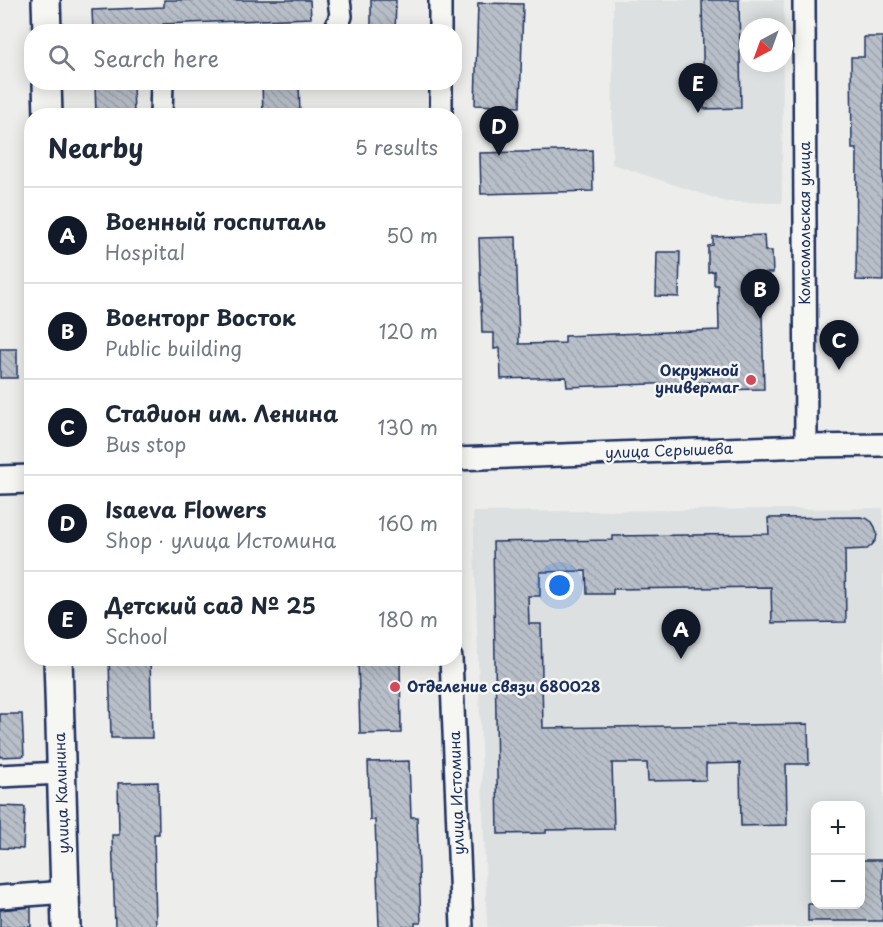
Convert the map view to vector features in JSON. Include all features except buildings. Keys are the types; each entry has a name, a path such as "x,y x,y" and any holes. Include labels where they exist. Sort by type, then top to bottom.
{"main road":[{"path":"46,0 47,24"},
{"path":"47,90 48,108"},
{"path":"0,480 24,479"},
{"name":"улица Калинина","path":"58,666 66,927"}],"street":[{"path":"338,24 341,16 339,0"},
{"path":"440,0 441,24"},
{"name":"Комсомольская улица","path":"804,0 806,446"},
{"path":"161,108 162,90"},
{"path":"441,90 441,108"},
{"name":"улица Серышева","path":"462,459 883,445"},
{"name":"улица Истомина","path":"451,666 462,927"},
{"path":"0,776 61,774"},
{"path":"0,897 66,892"}],"shaded area":[{"path":"613,0 784,0 784,18 739,18 739,72 783,72 782,203 726,202 612,164"},
{"path":"883,508 883,927 487,927 473,512"}],"place":[{"name":"Детский сад № 25","path":"698,113"},
{"name":"Isaeva Flowers","path":"499,156"},
{"name":"Военторг Восток","path":"760,319"},
{"name":"Стадион им. Ленина","path":"839,370"},
{"name":"Окружной универмаг","path":"751,380"},
{"name":"Военный госпиталь","path":"681,659"},
{"name":"Отделение связи 680028","path":"395,687"}]}
